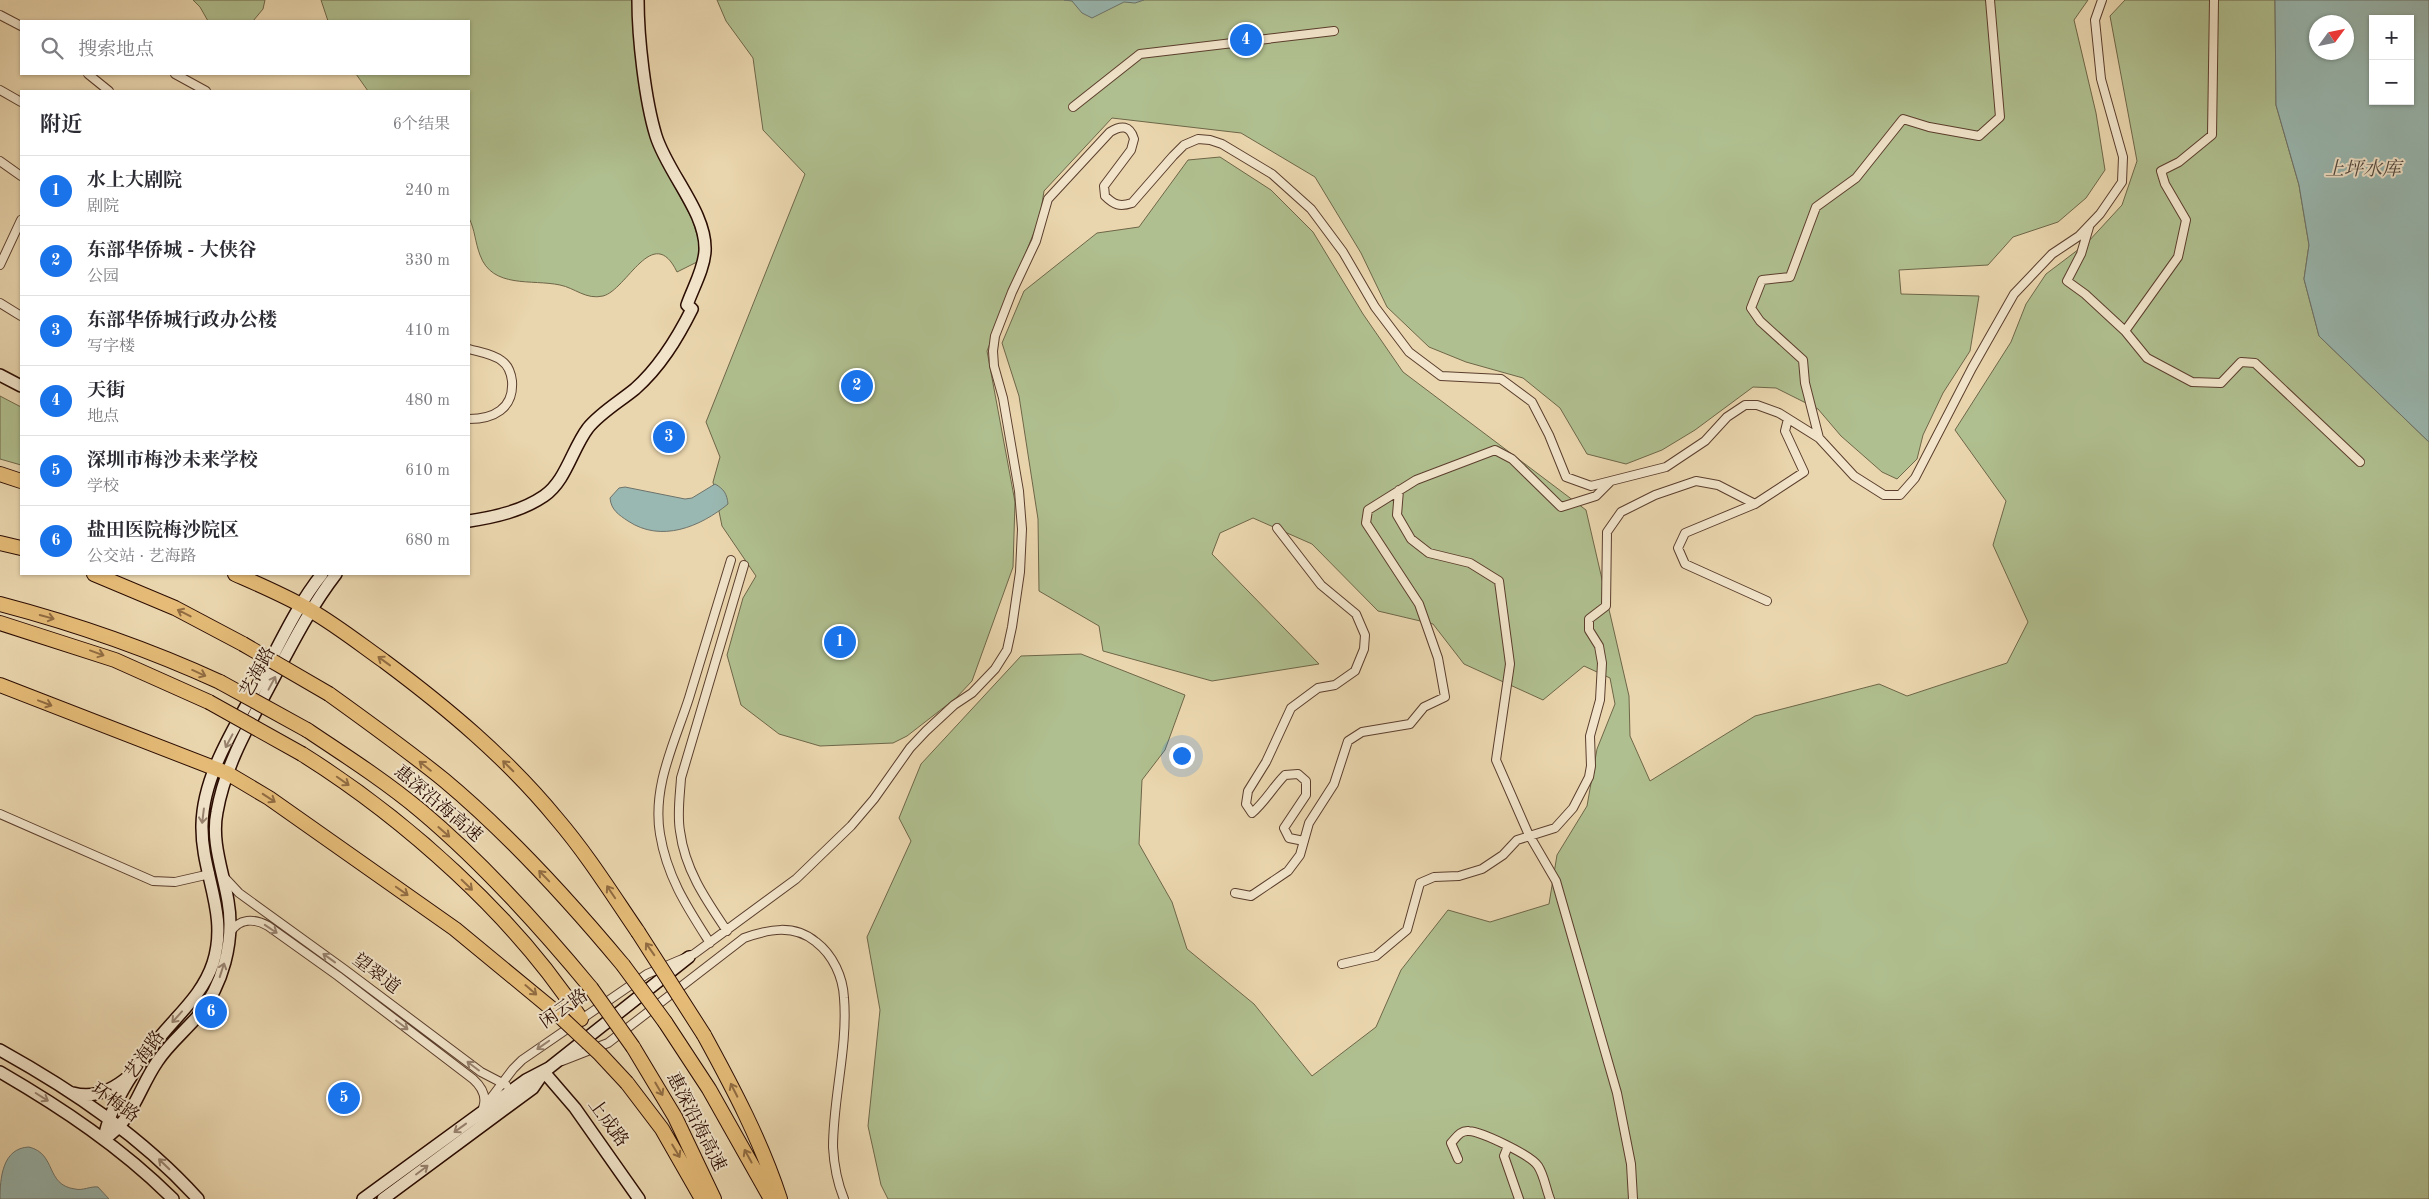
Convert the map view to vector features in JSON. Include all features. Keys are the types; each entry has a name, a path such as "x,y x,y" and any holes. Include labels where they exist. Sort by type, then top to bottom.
{"highway":[{"path":"0,474 20,481"},
{"path":"0,543 20,548"},
{"name":"惠深沿海高速","path":"96,575 176,608 329,694 445,781 495,827 546,878 622,965 665,1022 714,1096 770,1199"},
{"path":"237,575 305,607 416,685 467,726 506,764 567,831 638,932 704,1034 734,1089 762,1150 780,1199"},
{"name":"惠深沿海高速","path":"0,604 113,638 168,658 220,682 307,730 389,786 420,810 470,855 519,904 591,988 633,1048 674,1117 714,1199"},
{"path":"0,623 115,660 209,702 302,754 389,816 469,887 529,951 581,1019"},
{"path":"0,685 221,771 269,798 455,929 552,1009 600,1054 627,1083 662,1129 702,1199"}],"street":[{"path":"470,521 520,509 551,490 588,428 634,390 655,369 674,342 692,309 687,305 703,264 705,251 704,236 696,212 669,169 656,136 640,42 638,0"},
{"path":"1819,438 1805,384 1803,360 1760,321 1751,308 1762,280 1790,277 1816,207 1856,178 1902,119 1929,127 1979,136 2000,117 1990,0"},
{"path":"1235,893 1251,896 1288,871 1300,855 1309,823 1334,784 1348,741 1362,732 1410,724 1424,707 1444,698 1438,658 1419,604 1366,523 1368,510 1399,490 1416,480 1495,450 1512,459 1561,506 1596,496 1610,482 1666,467 1705,441 1727,417 1745,405 1757,405 1788,419 1819,438 1854,476 1884,496 1900,496 1915,478 1972,368 2014,294 2040,266 2079,236 2100,214 2122,182 2123,157 2100,79 2096,20 2102,0"},
{"path":"2125,331 2178,257 2186,220 2165,184 2161,171 2179,162 2212,135 2214,0"},
{"path":"0,15 20,25"},
{"path":"1073,107 1140,54 1334,31"},
{"path":"89,75 108,90"},
{"path":"177,75 204,90"},
{"path":"0,90 20,101"},
{"name":"闲云路","path":"363,1199 516,1087 544,1072 689,958 796,879 829,849 874,799 910,748 937,719 984,682 995,669 1007,650 1020,572 1022,529 1003,398 994,366 993,350 995,336 1012,292 1036,241 1048,199 1103,138 1117,127 1126,127 1131,130 1134,139 1131,150 1104,186 1105,196 1110,202 1123,206 1132,203 1160,168 1184,145 1198,140 1210,140 1222,144 1272,174 1311,209 1343,252 1376,307 1409,352 1441,376 1501,380 1532,402 1549,435 1566,477 1591,486 1610,482"},
{"path":"0,161 20,175"},
{"path":"0,265 20,222"},
{"path":"2090,224 2081,254 2066,281 2125,331 2147,358 2192,382 2221,383 2241,362 2255,364 2360,462"},
{"path":"0,304 20,315"},
{"path":"470,349 502,360 512,374 512,390 504,408 495,415 470,419"},
{"path":"0,375 20,385"},
{"path":"1767,601 1686,564 1678,548 1686,533 1755,504 1804,472 1785,431 1788,419"},
{"path":"1342,964 1376,956 1407,930 1420,883 1434,877 1459,876 1482,869 1503,854 1517,840 1556,828 1572,808 1589,777 1591,766 1590,736 1600,700 1602,663 1599,646 1589,630 1589,619 1606,606 1607,532 1621,512 1655,495 1696,481 1718,485 1755,504"},
{"path":"1399,490 1397,515 1411,539 1429,553 1470,563 1499,582 1510,664 1496,760 1530,836 1556,881 1617,1093 1631,1164 1633,1199"},
{"path":"1277,528 1321,585 1356,614 1365,634 1364,649 1355,671 1335,685 1318,688 1291,708 1266,762 1248,791 1246,804 1252,813 1264,802 1274,786 1285,775 1298,774 1306,781 1306,795 1284,828 1289,838 1304,841"},
{"path":"710,943 679,895 671,876 659,832 658,810 662,774 688,699 731,560"},
{"path":"727,931 697,885 690,869 679,831 680,778 744,565"},
{"name":"艺海路","path":"104,1139 110,1119 136,1070 150,1048 200,989 212,964 218,942 219,920 202,825 207,798 321,575"},
{"name":"艺海路","path":"305,607 335,575"},
{"name":"艺海路","path":"104,1139 120,1127 158,1061 198,1015 212,994 224,964 230,933 230,912 216,842 215,827 221,771"},
{"path":"0,814 153,881 175,882 210,874"},
{"name":"望翠道","path":"223,876 239,893 344,968 481,1072 502,1084 516,1087"},
{"name":"望翠道","path":"230,933 242,921 261,922 338,976 477,1083 483,1092 485,1102 479,1115"},
{"path":"557,1062 608,1043 744,938 759,933 785,929 807,934 827,951 836,968 844,997 833,1147 836,1179 844,1199"},
{"name":"闲云路","path":"479,1115 522,1060 646,974 689,958"},
{"name":"环梅路","path":"0,1050 110,1119 157,1157 198,1199"},
{"path":"66,1091 78,1095 100,1094 120,1084 136,1070"},
{"name":"环梅路","path":"0,1072 104,1139 135,1163 173,1199"},
{"name":"闲云路","path":"383,1199 533,1088 544,1072"},
{"name":"上成路","path":"544,1072 575,1108 632,1186 639,1199"},
{"path":"1458,1158 1451,1143 1460,1133 1469,1131 1508,1146 1538,1165 1550,1199"},
{"path":"1508,1146 1504,1156 1519,1199"}],"green space":[{"path":"193,0 265,0 263,9 254,20 207,20 200,7"},
{"path":"321,0 634,0 649,128 658,156 692,219 699,241 699,261 677,272 668,258 659,254 649,256 612,291 597,297 586,295 565,286 503,278 494,273 486,266 480,255 470,220 470,90 367,90 357,75 470,75 470,20 328,20"},
{"path":"717,0 2088,0 2074,20 2096,113 2105,170 2086,198 2058,222 2013,237 1988,265 1899,270 1901,294 1979,296 1970,351 1943,393 1923,435 1917,459 1897,479 1882,472 1841,436 1818,409 1776,388 1753,387 1695,430 1662,450 1626,464 1587,454 1560,408 1523,378 1466,362 1429,347 1387,307 1361,253 1315,177 1241,133 1112,118 1044,191 1040,217 987,351 1015,502 1013,567 972,681 956,698 907,736 893,743 820,746 779,734 741,705 727,655 743,598 756,576 722,526 713,482 720,457 706,422 805,174 763,130 753,58 726,21"},
{"path":"2125,0 2275,0 2276,105 2299,185 2309,245 2304,279 2319,336 2429,442 2429,1199 888,1199 881,1185 868,1126 880,1010 867,937 911,841 899,818 921,764 1021,656 1081,654 1185,695 1165,750 1142,780 1139,844 1172,902 1187,949 1254,1004 1312,1076 1376,1027 1401,970 1448,910 1490,922 1549,904 1557,855 1587,806 1597,749 1615,704 1610,678 1584,666 1543,700 1464,664 1433,624 1378,611 1312,544 1253,518 1220,533 1212,554 1319,664 1212,681 1103,651 1099,626 1039,591 1038,519 1019,396 1002,343 1024,291 1097,233 1139,227 1188,160 1220,157 1271,190 1313,232 1363,314 1403,372 1586,510 1629,696 1630,736 1650,781 1755,716 1879,684 1907,696 2007,663 2028,622 1993,545 2006,501 1955,430 2011,342 2026,304 2046,274 2087,243 2122,205 2137,161 2110,16"},
{"path":"0,396 20,406 20,465 0,459"}],"water":[{"path":"1064,0 1144,0 1135,3 1124,2 1092,18 1082,13 1072,1"},
{"name":"上坪水库","path":"2275,0 2429,0 2429,442 2319,336 2304,279 2309,245 2299,185 2276,105"},
{"path":"715,484 724,492 728,504 693,525 667,531 641,528 628,521 614,509 610,498 619,488 625,487 685,499 692,498"},
{"path":"29,1147 44,1156 59,1182 78,1189 98,1187 109,1199 0,1199 4,1166 13,1153"}],"place":[{"name":"天街","path":"1246,40"},
{"name":"东部华侨城 - 大侠谷","path":"857,386"},
{"name":"东部华侨城行政办公楼","path":"669,437"},
{"name":"水上大剧院","path":"840,642"},
{"name":"盐田医院梅沙院区","path":"211,1012"},
{"name":"深圳市梅沙未来学校","path":"344,1098"}]}
